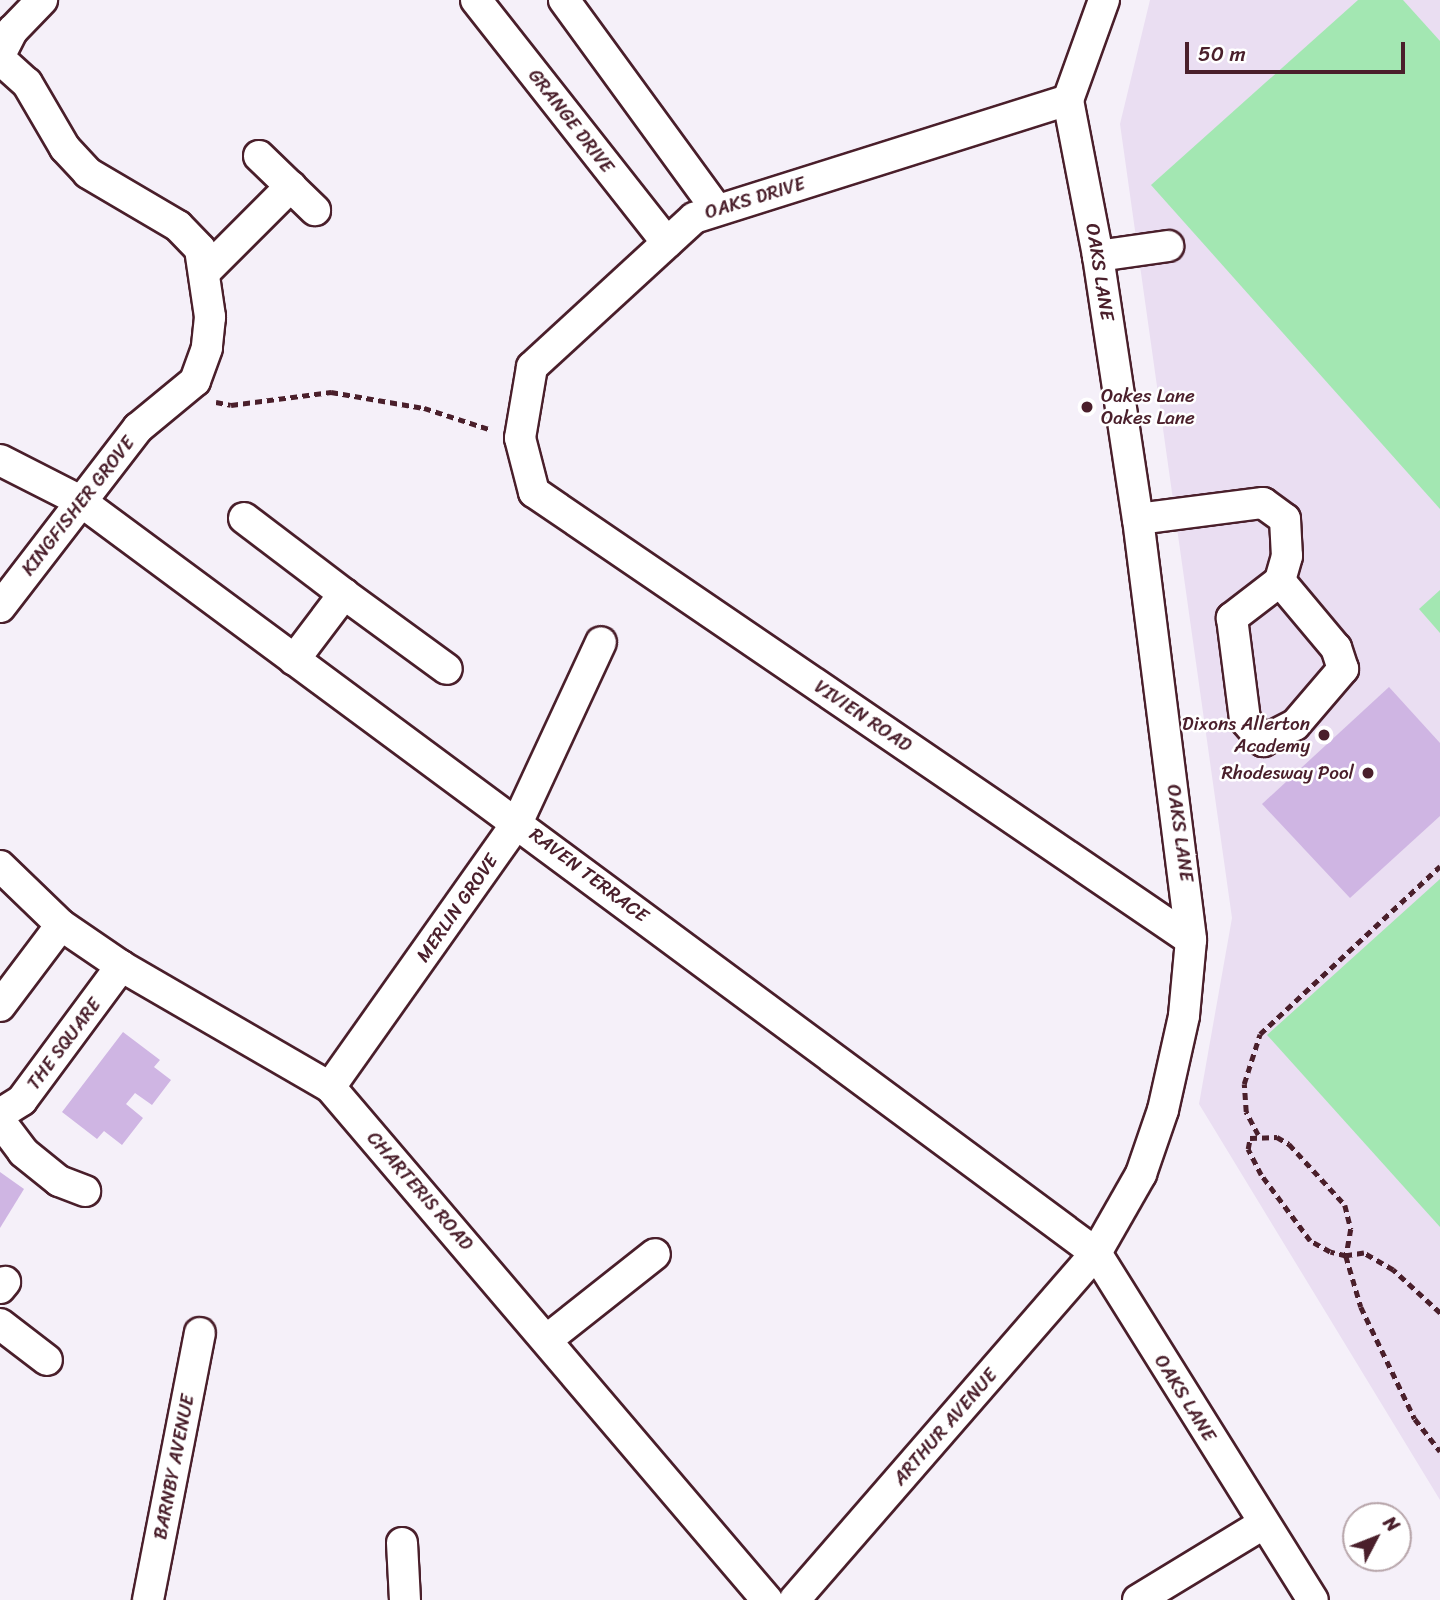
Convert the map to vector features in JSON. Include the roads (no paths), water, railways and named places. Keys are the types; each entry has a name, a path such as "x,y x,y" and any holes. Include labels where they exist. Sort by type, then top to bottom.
{"street":[{"path":"0,57 13,30 42,0"},
{"name":"GRANGE DRIVE","path":"476,0 667,243"},
{"path":"564,0 718,210"},
{"path":"1068,100 1104,0"},
{"name":"KINGFISHER GROVE","path":"0,57 27,83 65,148 88,173 178,226 200,249 206,271 207,348 195,381 138,428 79,499 0,607"},
{"name":"OAKS DRIVE","path":"534,492 520,438 532,367 694,218 1068,100"},
{"name":"OAKS LANE","path":"1068,100 1098,256 1138,519 1191,940 1184,1016 1163,1110 1141,1174 1096,1254 1313,1600"},
{"path":"260,156 315,211"},
{"path":"206,271 291,186"},
{"path":"1098,256 1168,246"},
{"name":"RAVEN TERRACE","path":"0,460 79,499 293,660 518,821 1096,1254"},
{"name":"VIVIEN ROAD","path":"534,492 1191,940"},
{"path":"1138,519 1263,503 1284,519 1287,556 1280,581 1232,618 1245,720 1263,741 1295,725 1343,669 1336,648 1280,581"},
{"path":"244,518 447,669"},
{"path":"293,660 344,594"},
{"name":"MERLIN GROVE","path":"330,1087 518,821 601,642"},
{"name":"CHARTERIS ROAD","path":"0,866 61,925 121,967 330,1087 549,1338 767,1600"},
{"path":"0,1006 61,925"},
{"name":"THE SQUARE","path":"0,1114 22,1100 121,967"},
{"path":"0,1121 23,1152 59,1181 85,1191"},
{"path":"549,1338 655,1254"},
{"name":"ARTHUR AVENUE","path":"794,1600 1096,1254"},
{"path":"0,1324 47,1360"},
{"name":"BARNBY AVENUE","path":"148,1600 200,1333"},
{"path":"1138,1600 1263,1524"},
{"path":"402,1544 405,1600"}],"place":[{"name":"Oakes Lane Oakes Lane","path":"1087,407"},
{"name":"Dixons Allerton Academy","path":"1324,735"},
{"name":"Rhodesway Pool","path":"1368,773"}]}
